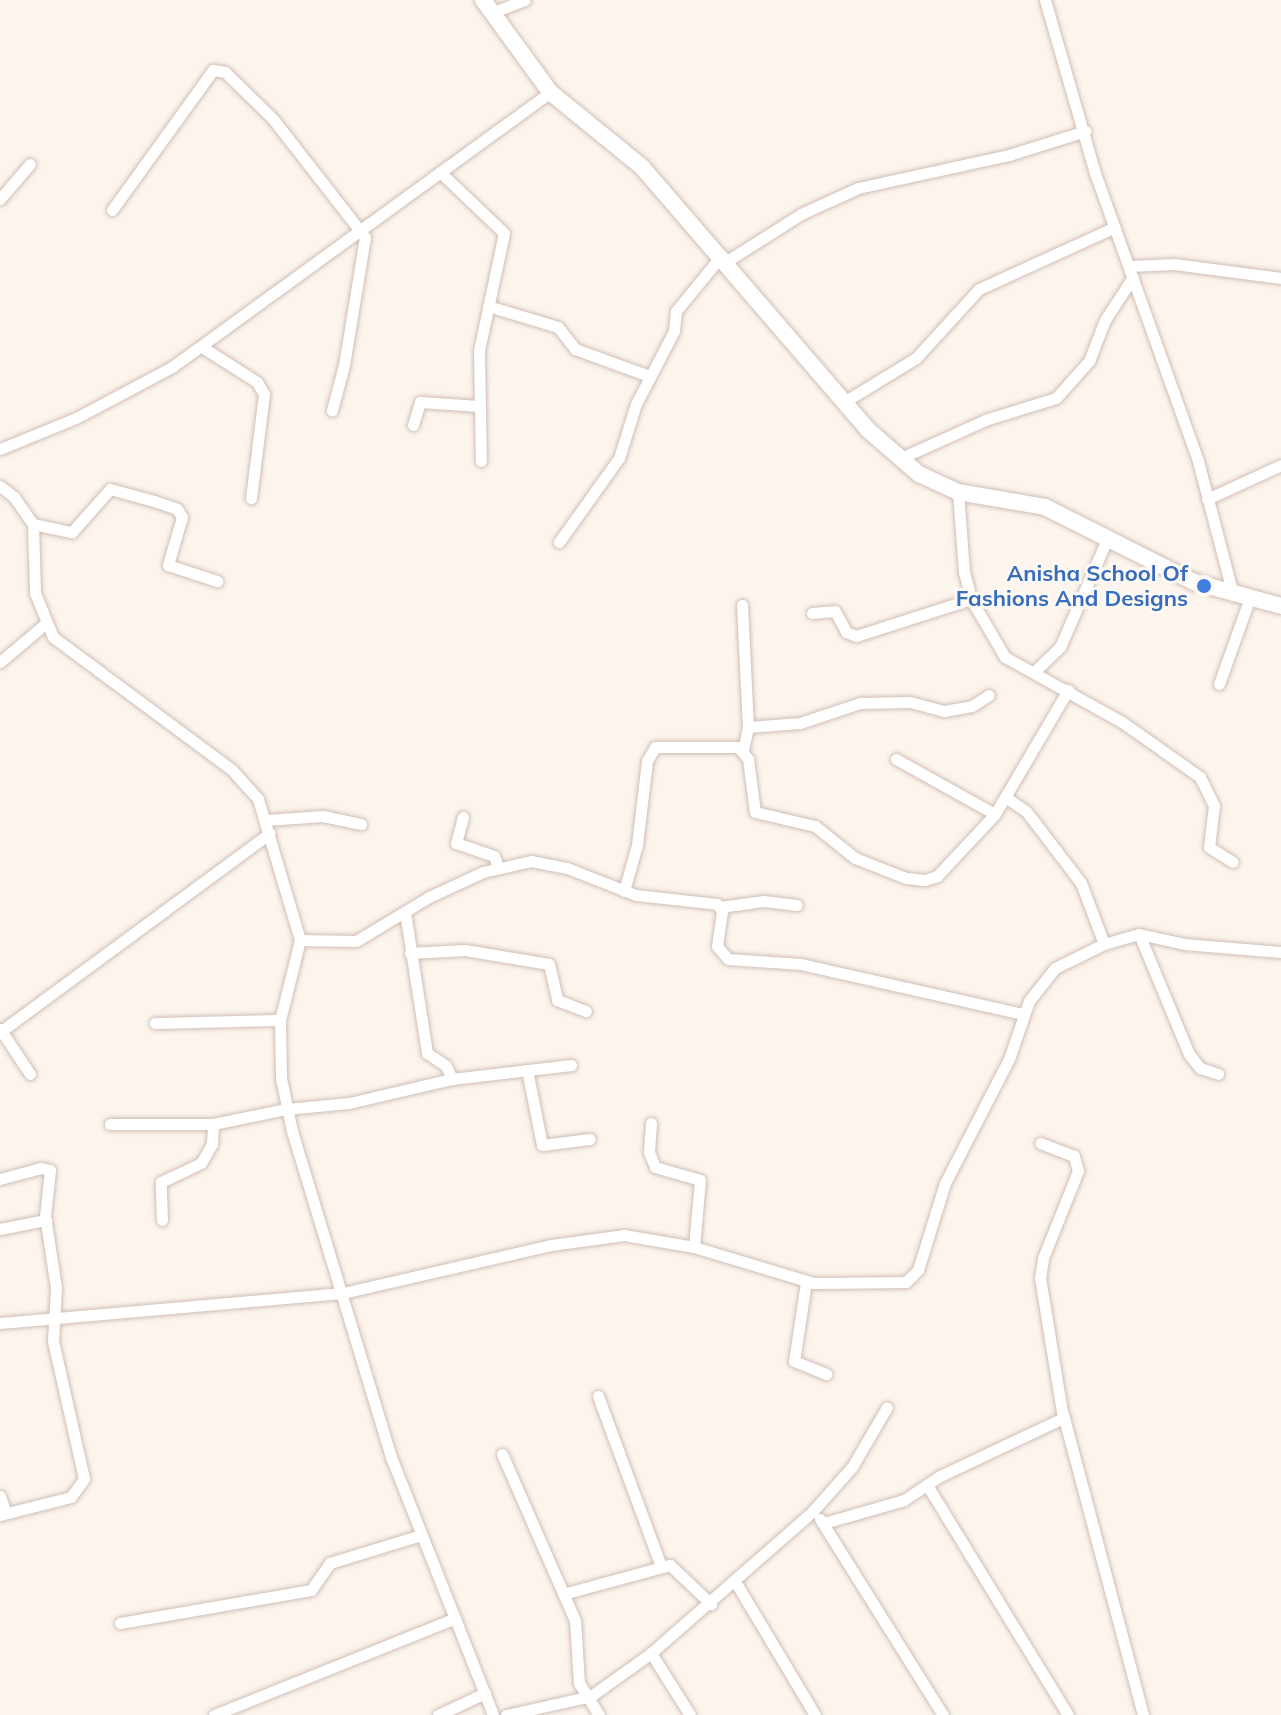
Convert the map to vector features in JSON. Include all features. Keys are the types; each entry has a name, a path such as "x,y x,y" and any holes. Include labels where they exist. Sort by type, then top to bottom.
{"street":[{"path":"525,0 487,7 550,92 642,167 724,258 844,402 919,474 958,492 1045,507 1194,582 1281,606"},
{"path":"1045,0 1115,227 1241,597 1219,684"},
{"path":"112,210 213,70 220,69 273,119 366,239 332,410"},
{"path":"0,449 76,418 202,347 550,92"},
{"path":"559,542 603,488 619,458 649,376 674,331 676,311 724,258 801,214 858,188 1009,155 1085,131"},
{"path":"0,199 30,164"},
{"path":"440,172 503,229 501,258 479,351 481,461"},
{"path":"844,402 916,358 979,289 1115,227"},
{"path":"1131,271 1174,264 1281,278"},
{"path":"901,458 985,420 1056,398 1089,361 1105,320 1131,271"},
{"path":"488,306 558,327 575,349 649,376"},
{"path":"202,347 257,382 264,394 251,498"},
{"path":"413,425 420,402 479,406"},
{"path":"1207,499 1281,465"},
{"path":"0,486 21,504 33,524 35,593 45,624 67,649 242,779 266,820 300,940 280,1020 286,1109 391,1457 493,1715"},
{"path":"33,524 72,532 110,489 154,501 177,509 182,517 168,565 217,581"},
{"path":"958,492 964,572 971,599 1005,657 1068,690 1200,777 1214,806 1209,847 1233,862"},
{"path":"1034,672 1060,647 1108,537"},
{"path":"812,613 835,611 846,632 856,636 971,599"},
{"path":"742,605 748,727 743,750 755,812 815,826 855,858 906,878 937,876 995,814 1068,690"},
{"path":"0,662 45,624"},
{"path":"748,727 800,723 860,703 910,702 944,711 972,706 989,695"},
{"path":"624,891 637,845 650,753 663,744 720,744 743,750"},
{"path":"896,759 995,814"},
{"path":"1005,797 1026,811 1081,883 1104,944"},
{"path":"266,820 323,816 361,824"},
{"path":"463,817 456,843 494,856 498,867"},
{"path":"30,1074 1,1031 270,833"},
{"path":"300,940 350,943 405,912 498,867 549,864 624,891 707,900 720,907 764,901 797,905"},
{"path":"720,907 717,946 728,959 801,964 1023,1014"},
{"path":"405,912 427,1053 446,1066 452,1079"},
{"path":"1139,934 1189,1054 1200,1068 1218,1074"},
{"path":"0,1323 343,1293 600,1237 624,1235 694,1247 806,1282 896,1283 913,1277 945,1183 1009,1059 1023,1014 1055,968 1104,944 1139,934 1184,944 1281,952"},
{"path":"410,953 465,950 549,964 557,1000 586,1011"},
{"path":"155,1023 280,1020"},
{"path":"110,1124 213,1124 286,1109 349,1103 452,1079 571,1065"},
{"path":"527,1070 542,1145 590,1139"},
{"path":"651,1123 649,1152 655,1167 700,1180 694,1247"},
{"path":"162,1220 161,1182 201,1163 212,1144 213,1124"},
{"path":"1040,1143 1074,1156 1078,1171 1043,1258 1040,1278 1063,1414 1143,1715"},
{"path":"0,1179 49,1168 46,1220 56,1288 53,1341 84,1484 71,1497 3,1514 0,1496"},
{"path":"0,1229 46,1220"},
{"path":"806,1282 794,1361 827,1374"},
{"path":"598,1396 661,1566"},
{"path":"506,1715 585,1699 651,1653 736,1583 812,1512 852,1467 887,1407"},
{"path":"824,1523 904,1500 927,1485 1056,1425 1063,1414"},
{"path":"502,1454 575,1620 576,1669 585,1699 599,1715"},
{"path":"927,1485 1068,1715"},
{"path":"812,1512 824,1523 943,1715"},
{"path":"120,1623 311,1590 330,1563 421,1535"},
{"path":"563,1594 661,1566 674,1567 711,1604"},
{"path":"736,1583 815,1715"},
{"path":"214,1715 455,1618"},
{"path":"651,1653 690,1715"},
{"path":"438,1715 485,1693"}],"place":[{"name":"Anisha School Of Fashions And Designs","path":"1204,586"}]}
